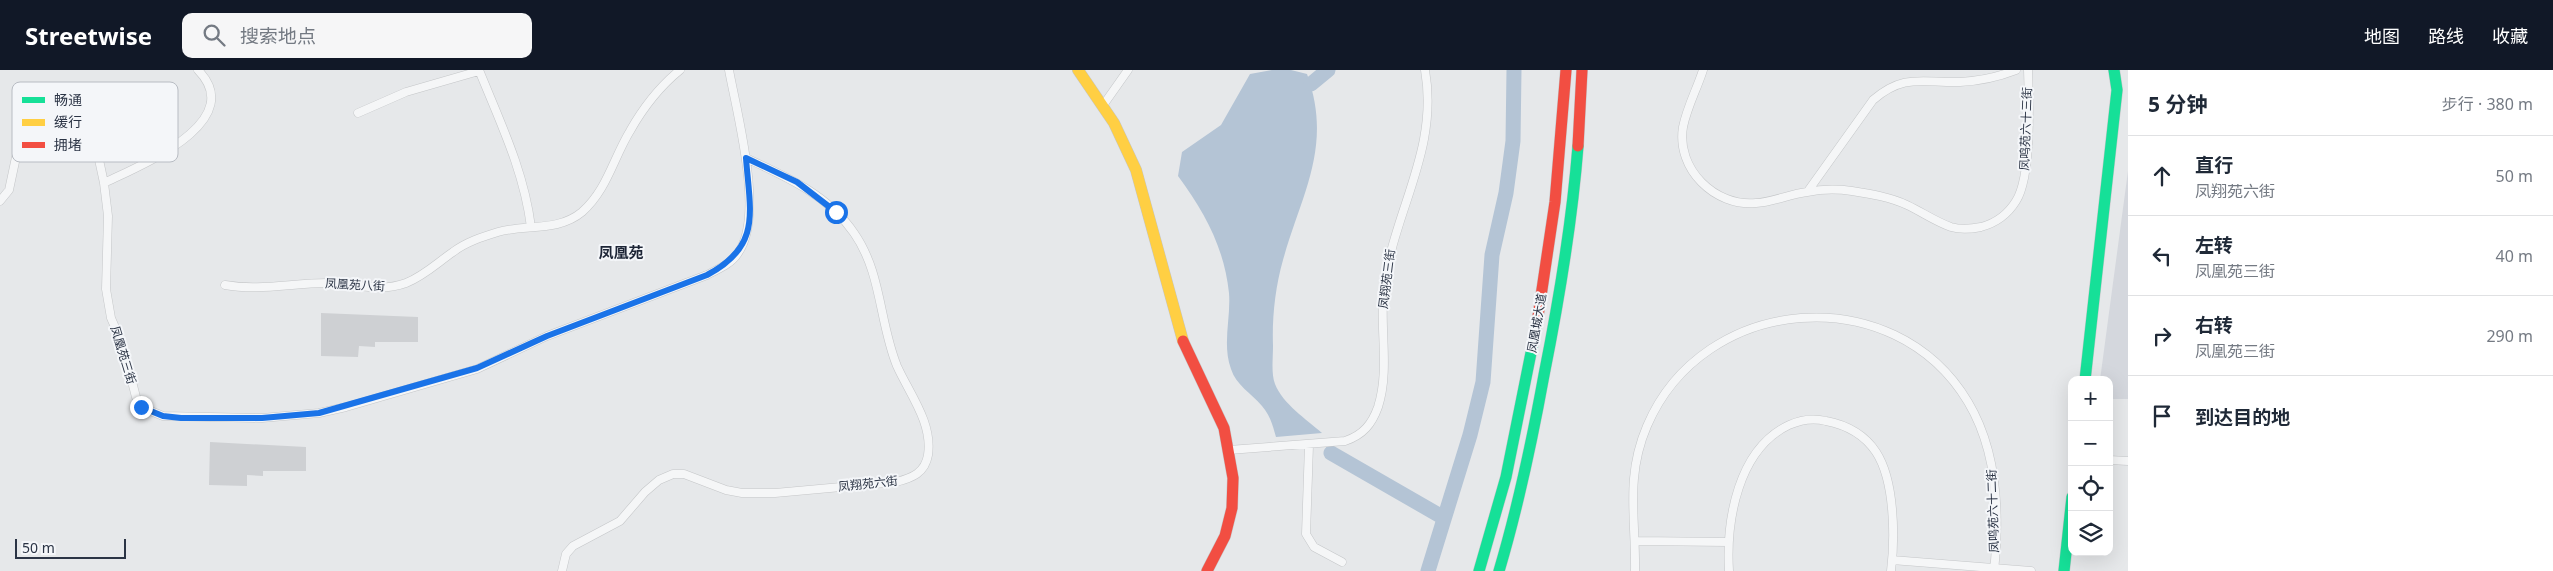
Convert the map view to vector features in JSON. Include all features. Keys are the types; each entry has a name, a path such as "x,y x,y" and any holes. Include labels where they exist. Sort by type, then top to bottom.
{"main road":[{"path":"1078,70 1103,106 1136,170 1183,341 1224,428 1233,478 1232,508 1225,536 1207,571"},
{"name":"凤凰城大道","path":"1479,571 1488,546 1503,486 1540,305 1561,150 1566,70"},
{"name":"凤凰城大道","path":"1499,571 1520,498 1551,338 1577,156 1582,70"},
{"path":"2085,376 2117,90 2114,70"},
{"path":"2064,571 2070,511"}],"lane":[{"path":"178,142 201,124 211,106 208,83 198,70"},
{"path":"358,113 406,92 479,70 515,156 528,206 531,227"},
{"name":"凤凰苑八街","path":"225,285 243,288 304,283 330,283 383,288 396,286 423,275 453,251 473,240 500,231 557,224 570,219 581,212 604,186 629,132 642,111 656,92 680,70"},
{"name":"凤凰苑三街","path":"99,162 108,216 106,289 111,318 122,343 136,397 141,407 163,416 262,418 319,413 477,368 547,336 707,275 726,265 738,254 748,231 746,158 729,70"},
{"path":"1103,106 1128,70"},
{"name":"凤翔苑三街","path":"1229,450 1309,445 1356,437 1372,422 1379,403 1383,367 1383,300 1386,275 1393,239 1422,157 1427,99 1425,70"},
{"name":"凤鸣苑六十三街","path":"1703,70 1683,128 1683,148 1689,167 1701,183 1717,195 1736,202 1756,204 1808,191 1841,190 1874,194 1906,204 1952,227 1971,229 1990,224 2006,214 2017,200 2024,182 2028,70"},
{"name":"凤鸣苑六十三街","path":"1808,191 1873,100 1885,89 1899,82 1914,79 1977,80 2016,70"},
{"name":"凤翔苑六街","path":"562,571 566,554 573,546 620,521 645,492 659,480 673,474 684,474 726,490 742,493 775,493 896,482 911,478 920,472 926,463 928,444 924,422 898,366 887,336 876,275 854,232 836,212 812,192 797,182 746,158"},
{"name":"凤凰苑三街","path":"0,201 9,190 15,162"},
{"path":"104,184 145,162"},
{"name":"凤鸣苑六十二街","path":"1635,571 1636,541 1631,502 1635,463 1647,426 1666,392 1692,362 1721,342 1753,327 1787,318 1822,316 1857,321 1890,333 1920,351 1940,368 1968,402 1984,433 1993,467 1996,518 1994,570"},
{"path":"1730,571 1728,542 1734,503 1760,447 1776,431 1797,422 1820,419 1842,424 1862,436 1876,453 1885,474 1889,495 1892,524 1891,571"},
{"path":"1309,445 1306,534 1314,547 1342,562"},
{"path":"2113,460 2128,461"},
{"path":"1636,541 1728,542"},
{"path":"1892,560 1994,570 2031,571"}],"shaded area":[{"path":"2128,171 2128,399 2113,399 2113,376 2101,376"}],"water":[{"path":"1272,70 1291,70 1307,74 1314,100 1317,124 1316,147 1312,169 1278,281 1273,325 1273,376 1283,398 1322,433 1276,437 1265,409 1233,375 1227,350 1229,293 1223,261 1205,217 1178,176 1182,152 1221,125 1250,74"}],"building":[{"path":"321,313 418,317 418,342 375,342 375,347 359,346 358,357 321,356"},
{"path":"210,442 306,447 306,471 263,471 263,476 247,475 247,486 209,485"}],"waterway":[{"path":"1311,84 1328,70"},
{"path":"1428,571 1470,435 1483,382 1492,255 1506,193 1513,141 1514,70"},
{"path":"1331,453 1444,518"}],"traffic: fast":[{"path":"2085,376 2117,90 2114,70"},
{"path":"1499,571 1524,474 1555,318 1569,233 1578,146"},
{"path":"1479,571 1506,477 1537,323"},
{"path":"2064,571 2070,511"}],"traffic: slow":[{"path":"1078,70 1114,123 1136,170 1183,341"}],"traffic: jam":[{"path":"1537,323 1555,202 1566,70"},
{"path":"1578,146 1582,70"},
{"path":"1183,341 1224,428 1233,478 1232,508 1225,536 1207,571"}],"district":[{"name":"凤凰苑","path":"621,253"}],"route":[{"path":"141,407 148,412 181,418 262,418 319,413 346,407 477,368 547,336 707,275 726,265 738,254 745,241 748,231 749,210 746,158 797,182 836,212"}]}
